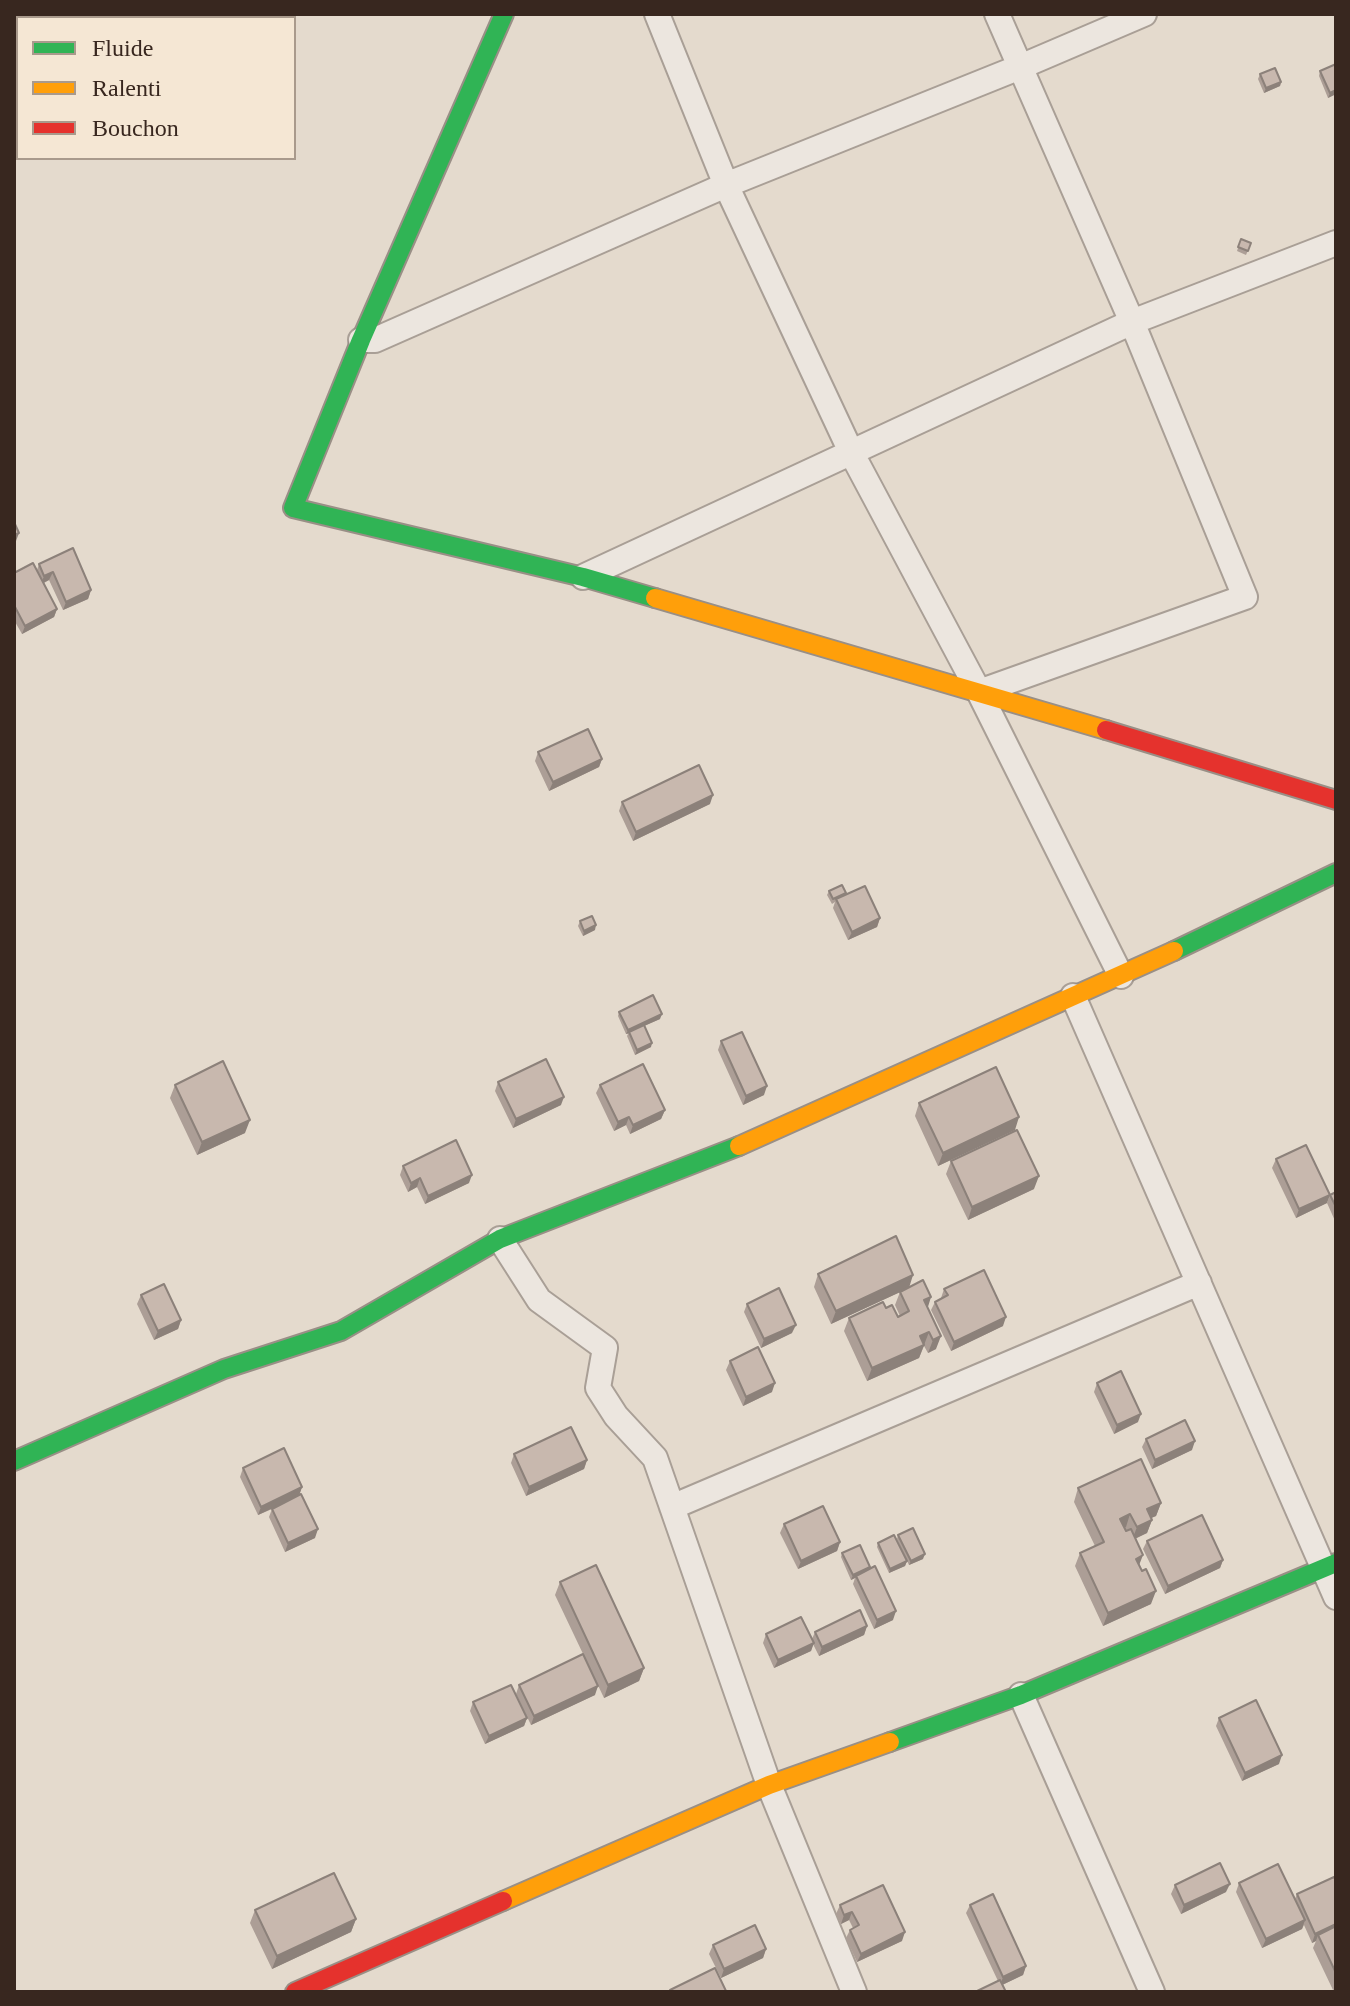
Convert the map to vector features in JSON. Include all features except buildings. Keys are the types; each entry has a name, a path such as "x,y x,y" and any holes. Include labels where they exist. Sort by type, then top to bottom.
{"street":[{"path":"504,14 361,340 293,508 583,577 1336,800"},
{"path":"657,14 726,185 851,452 979,692 1121,976"},
{"path":"979,692 1245,597 1132,322 997,14"},
{"path":"361,340 375,340 726,185 1144,14"},
{"path":"583,577 1132,322 1336,243"},
{"path":"14,1461 224,1369 341,1331 500,1239 732,1149 1121,976 1336,873"},
{"path":"1073,996 1199,1283 1330,1566 1336,1597"},
{"path":"500,1239 539,1300 605,1348 598,1388 616,1416 655,1458 769,1785 854,1992"},
{"path":"672,1507 1199,1283"},
{"path":"295,1992 769,1785 1021,1695 1330,1566"},
{"path":"1021,1695 1152,1992"}],"traffic: fast":[{"path":"504,14 361,340 293,508 583,577 655,598"},
{"path":"1174,951 1336,873"},
{"path":"14,1461 224,1369 341,1331 500,1239 739,1146"},
{"path":"890,1742 1021,1695 1336,1563"}],"traffic: slow":[{"path":"655,598 1106,730"},
{"path":"739,1146 1174,951"},
{"path":"503,1901 769,1785 890,1742"}],"traffic: jam":[{"path":"1106,730 1336,800"},
{"path":"295,1992 503,1901"}]}
